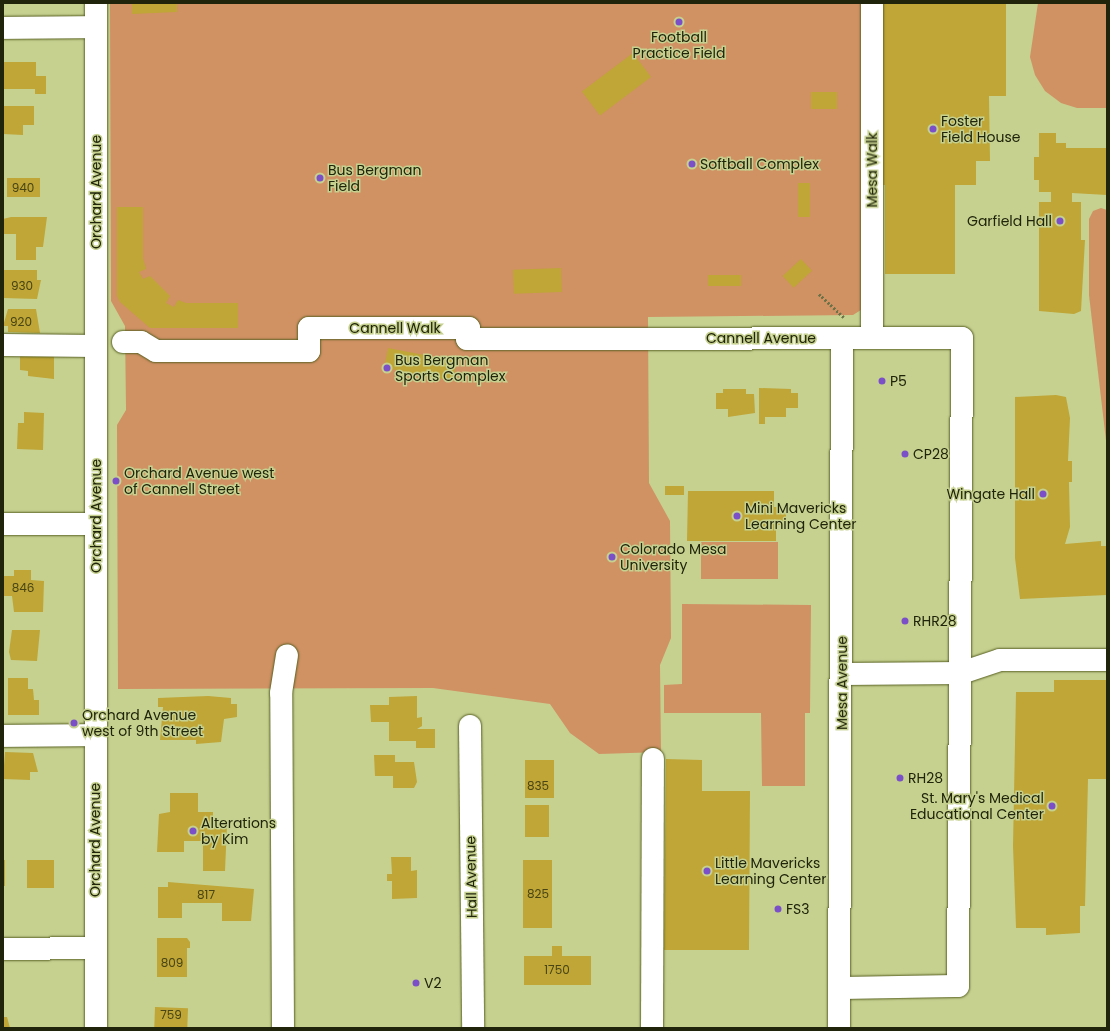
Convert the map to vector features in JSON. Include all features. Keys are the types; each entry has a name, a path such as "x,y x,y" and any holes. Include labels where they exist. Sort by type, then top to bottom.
{"street":[{"name":"Orchard Avenue","path":"96,3 96,1028"},
{"name":"Mesa Walk","path":"872,3 872,338"},
{"path":"3,28 96,28"},
{"name":"Cannell Walk","path":"123,342 141,342 156,351 309,351 309,328 469,328 467,339 680,339"},
{"name":"Cannell Avenue","path":"680,339 843,328 872,338 962,338 961,673"},
{"name":"Mesa Avenue","path":"839,1028 843,674 843,328"},
{"path":"3,344 96,346"},
{"path":"3,524 96,524"},
{"path":"283,1028 281,693 287,655"},
{"path":"843,674 961,673 1000,660 1107,660"},
{"path":"839,988 958,986 961,673"},
{"name":"Hall Avenue","path":"470,726 472,1028"},
{"path":"3,736 95,735"},
{"path":"652,1028 653,759"},
{"path":"3,948 95,948"}],"path":[{"path":"819,294 843,328"}],"shaded area":[{"name":"Bus Bergman Sports Complex","path":"110,3 863,3 864,308 853,315 648,317 649,483 670,521 671,638 660,665 661,752 599,754 570,733 550,704 433,688 118,689 117,425 126,410 125,326 111,301"},
{"path":"1038,3 1107,3 1107,108 1077,108 1061,103 1045,91 1035,75 1030,57"},
{"path":"1101,208 1107,210 1107,449 1089,295 1089,219 1093,211"},
{"path":"701,542 778,542 778,579 701,579"},
{"path":"682,604 811,605 810,713 805,713 805,786 762,786 761,713 664,713 664,685 682,684"}],"building":[{"path":"132,3 177,3 177,12 132,14"},
{"name":"Foster Field House","path":"876,3 1006,3 1006,96 989,96 990,161 976,161 976,185 955,185 955,274 885,274 885,185 882,185"},
{"path":"633,53 651,77 600,115 582,92"},
{"path":"3,62 36,62 36,76 46,76 46,94 35,94 35,89 3,89"},
{"path":"811,92 837,92 837,109 811,109"},
{"path":"3,106 34,106 34,125 23,125 23,135 3,134"},
{"name":"Garfield Hall","path":"1039,133 1056,133 1056,143 1066,143 1066,148 1107,148 1107,195 1072,193 1072,202 1081,202 1081,240 1085,240 1081,311 1074,314 1039,311 1039,202 1051,202 1051,192 1039,192 1039,180 1034,180 1034,157 1039,157"},
{"path":"7,178 40,178 40,197 7,197"},
{"path":"798,183 810,183 810,217 798,217"},
{"path":"117,207 143,207 143,258 146,269 139,272 143,279 150,276 170,296 166,303 174,307 178,300 186,303 238,303 238,328 150,328 120,302 117,296"},
{"path":"11,217 47,217 43,247 36,247 36,260 16,260 16,234 3,234 3,219"},
{"path":"801,259 812,271 794,288 783,276"},
{"path":"561,268 562,292 514,294 513,270"},
{"path":"3,270 37,270 37,280 41,280 37,299 3,298"},
{"path":"708,275 741,275 741,286 708,286"},
{"path":"8,309 36,309 40,333 8,332 8,326 3,326"},
{"path":"388,348 457,361 453,381 384,368"},
{"path":"20,356 54,356 54,379 28,376 28,371 20,370"},
{"path":"759,388 791,389 791,393 798,393 798,408 786,408 786,417 765,417 765,424 759,424"},
{"path":"723,389 746,389 746,394 754,394 755,413 728,417 728,409 716,409 716,393 723,393"},
{"name":"Wingate Hall","path":"1056,395 1066,397 1070,418 1068,461 1072,461 1072,482 1069,482 1070,527 1065,544 1101,541 1101,546 1107,546 1107,595 1020,599 1015,558 1015,397"},
{"path":"24,412 44,413 43,450 17,449 18,423 24,423"},
{"path":"665,486 684,486 684,495 665,495"},
{"name":"Mini Mavericks Learning Center","path":"688,491 774,491 774,507 786,507 786,525 776,525 776,541 687,541"},
{"path":"14,570 31,570 31,580 44,581 43,612 14,612 12,596 3,596 3,576 14,576"},
{"path":"12,630 40,630 37,661 11,660 9,652"},
{"path":"8,678 28,678 28,689 33,689 34,700 39,700 39,715 8,715"},
{"name":"St. Mary's Medical Educational Center","path":"1054,680 1107,680 1107,779 1088,779 1085,906 1080,906 1080,933 1046,935 1046,928 1016,928 1013,846 1016,692 1054,692"},
{"path":"208,696 231,698 231,704 237,704 237,717 224,719 221,742 196,744 196,740 160,740 163,707 158,707 158,698"},
{"path":"417,696 417,718 422,717 422,726 417,729 435,729 435,748 416,748 416,741 389,741 389,722 371,722 370,705 389,705 389,697"},
{"path":"5,752 33,753 38,772 30,772 30,780 3,779"},
{"path":"374,755 395,755 395,762 414,762 417,782 414,788 393,788 393,776 375,776"},
{"name":"Little Mavericks Learning Center","path":"666,759 702,760 702,791 750,791 749,950 664,950"},
{"path":"525,760 554,760 554,798 525,798"},
{"name":"Alterations by Kim","path":"170,793 198,793 198,812 213,812 213,824 227,825 225,871 203,871 203,841 184,841 184,852 157,852 159,814 170,812"},
{"path":"525,805 549,805 549,837 525,837"},
{"path":"391,857 411,857 411,871 417,870 417,898 392,899 392,881 387,881 387,874 392,874"},
{"path":"3,860 5,860 5,886 3,886"},
{"path":"27,860 54,860 54,888 27,888"},
{"path":"523,860 552,860 552,928 523,928"},
{"path":"168,882 254,889 251,921 222,921 222,903 182,903 182,918 158,918 158,887 168,887"},
{"path":"157,938 187,938 190,942 190,948 187,948 187,977 157,977"},
{"path":"552,946 562,946 562,956 591,956 591,985 524,985 524,956 552,956"},
{"path":"155,1007 188,1008 187,1028 154,1028"},
{"path":"3,1017 7,1017 10,1028 3,1028"}],"place":[{"name":"Football Practice Field","path":"679,22"},
{"name":"Foster Field House","path":"933,129"},
{"name":"Softball Complex","path":"692,164"},
{"name":"Bus Bergman Field","path":"320,178"},
{"name":"Garfield Hall","path":"1060,221"},
{"name":"Bus Bergman Sports Complex","path":"387,368"},
{"name":"P5","path":"882,381"},
{"name":"CP28","path":"905,454"},
{"name":"Orchard Avenue west of Cannell Street","path":"116,481"},
{"name":"Wingate Hall","path":"1043,494"},
{"name":"Mini Mavericks Learning Center","path":"737,516"},
{"name":"Colorado Mesa University","path":"612,557"},
{"name":"RHR28","path":"905,621"},
{"name":"Orchard Avenue west of 9th Street","path":"74,723"},
{"name":"RH28","path":"900,778"},
{"name":"St. Mary's Medical Educational Center","path":"1052,806"},
{"name":"Alterations by Kim","path":"193,831"},
{"name":"Little Mavericks Learning Center","path":"707,871"},
{"name":"FS3","path":"778,909"},
{"name":"V2","path":"416,983"}]}
